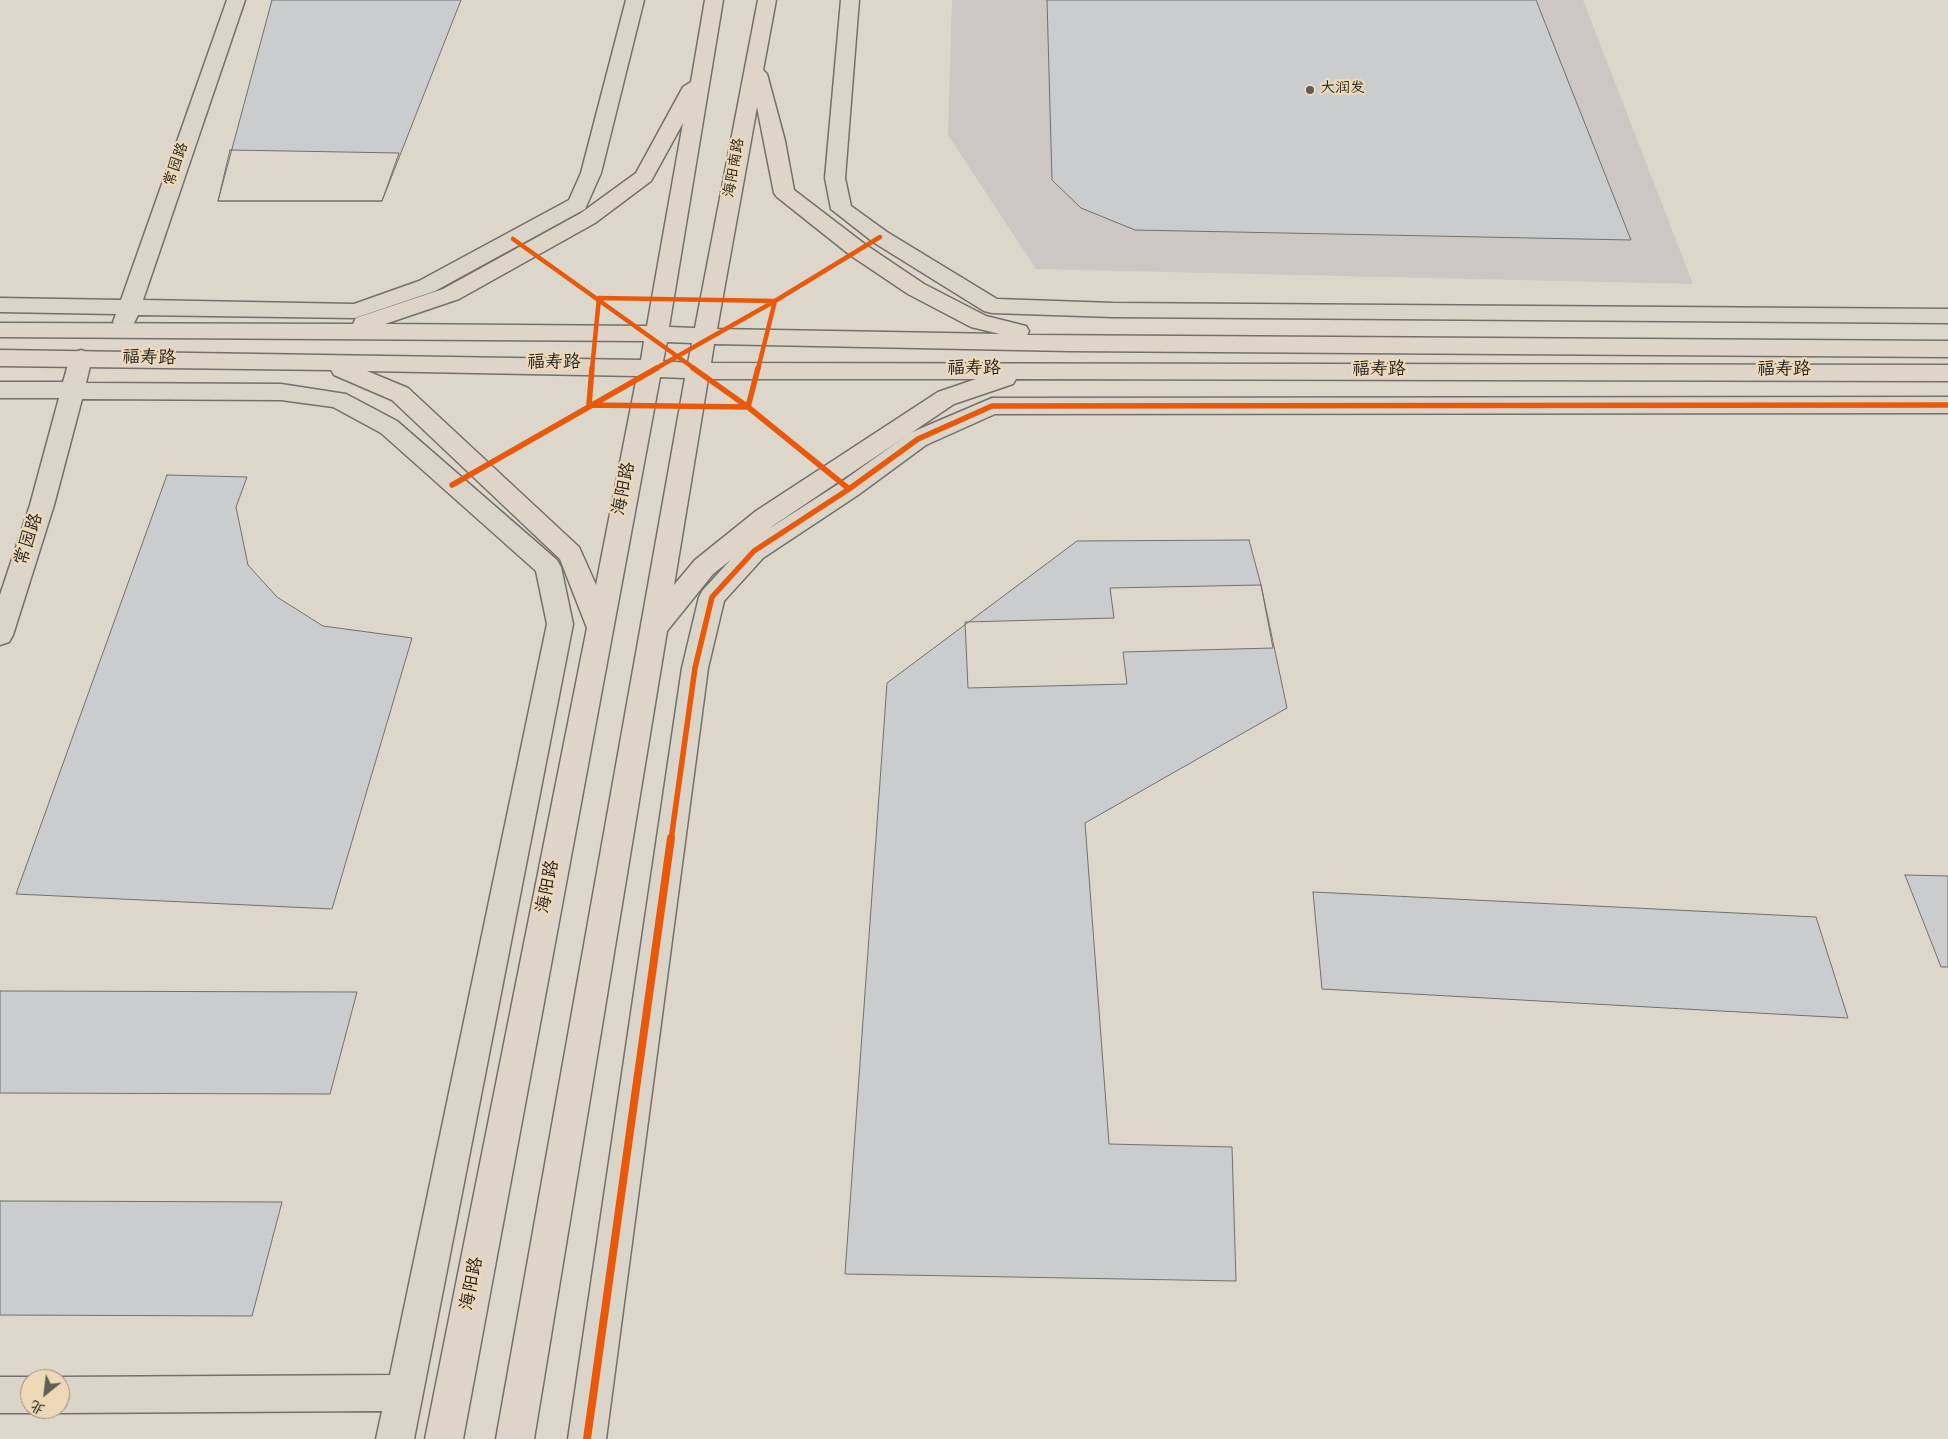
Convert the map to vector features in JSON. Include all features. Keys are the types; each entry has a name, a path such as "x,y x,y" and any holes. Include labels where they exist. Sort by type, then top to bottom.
{"main road":[{"path":"657,334 714,0"},
{"name":"海阳南路","path":"705,336 767,0"},
{"path":"756,62 775,141 784,193 858,250 916,288 979,322 1068,343"},
{"path":"344,330 451,294 588,218 644,176 703,70"},
{"name":"福寿路","path":"0,330 596,332 1068,343 1948,349"},
{"name":"海阳路","path":"444,1439 657,334"},
{"path":"515,1439 705,336"},
{"name":"福寿路","path":"0,358 650,367 698,371 1948,373"},
{"path":"330,364 400,394 570,554 600,627"},
{"path":"656,625 704,567 765,518 946,398 1026,371"}],"street":[{"name":"常园路","path":"121,331 236,0"},
{"path":"0,304 356,311 428,286 578,204 591,173 635,0"},
{"path":"850,0 834,178 841,209 880,237 992,306 1123,310 1948,316"},
{"name":"常园路","path":"0,634 42,505 80,358"},
{"path":"0,390 281,392 338,400 389,427 548,568 560,624 395,1439"},
{"path":"587,1439 695,668 712,598 754,551 849,488 918,439 992,406 1948,405"},
{"path":"70,1395 405,1393"},
{"path":"0,1395 20,1395"}],"shaded area":[{"name":"大润发","path":"952,0 1583,0 1693,284 1036,269 948,135"}],"building":[{"path":"272,0 461,0 382,201 218,201"},
{"name":"大润发","path":"1047,0 1536,0 1631,240 1135,230 1081,208 1052,180"},
{"path":"230,150 399,153 382,201 218,201"},
{"path":"167,475 247,477 236,507 248,565 277,597 323,626 412,638 332,909 16,894"},
{"path":"1249,540 1261,585 1287,708 1085,823 1109,1144 1232,1147 1236,1281 845,1274 887,683 1077,541"},
{"path":"1261,585 1273,648 1123,652 1127,684 968,688 965,622 1114,618 1110,588"},
{"path":"1905,875 1948,876 1948,967 1941,967"},
{"path":"1313,892 1816,917 1848,1018 1322,989"},
{"path":"0,991 357,992 330,1094 0,1093"},
{"path":"0,1201 282,1202 252,1316 0,1315"}],"cycle path":[{"path":"452,485 775,301 880,237"},
{"path":"513,239 748,407 849,489"},
{"path":"599,298 775,301 748,407 589,405 599,298"},
{"path":"587,1439 695,668 712,597 754,551 849,489 918,439 992,406 1948,405"}],"place":[{"name":"大润发","path":"1310,90"}]}
